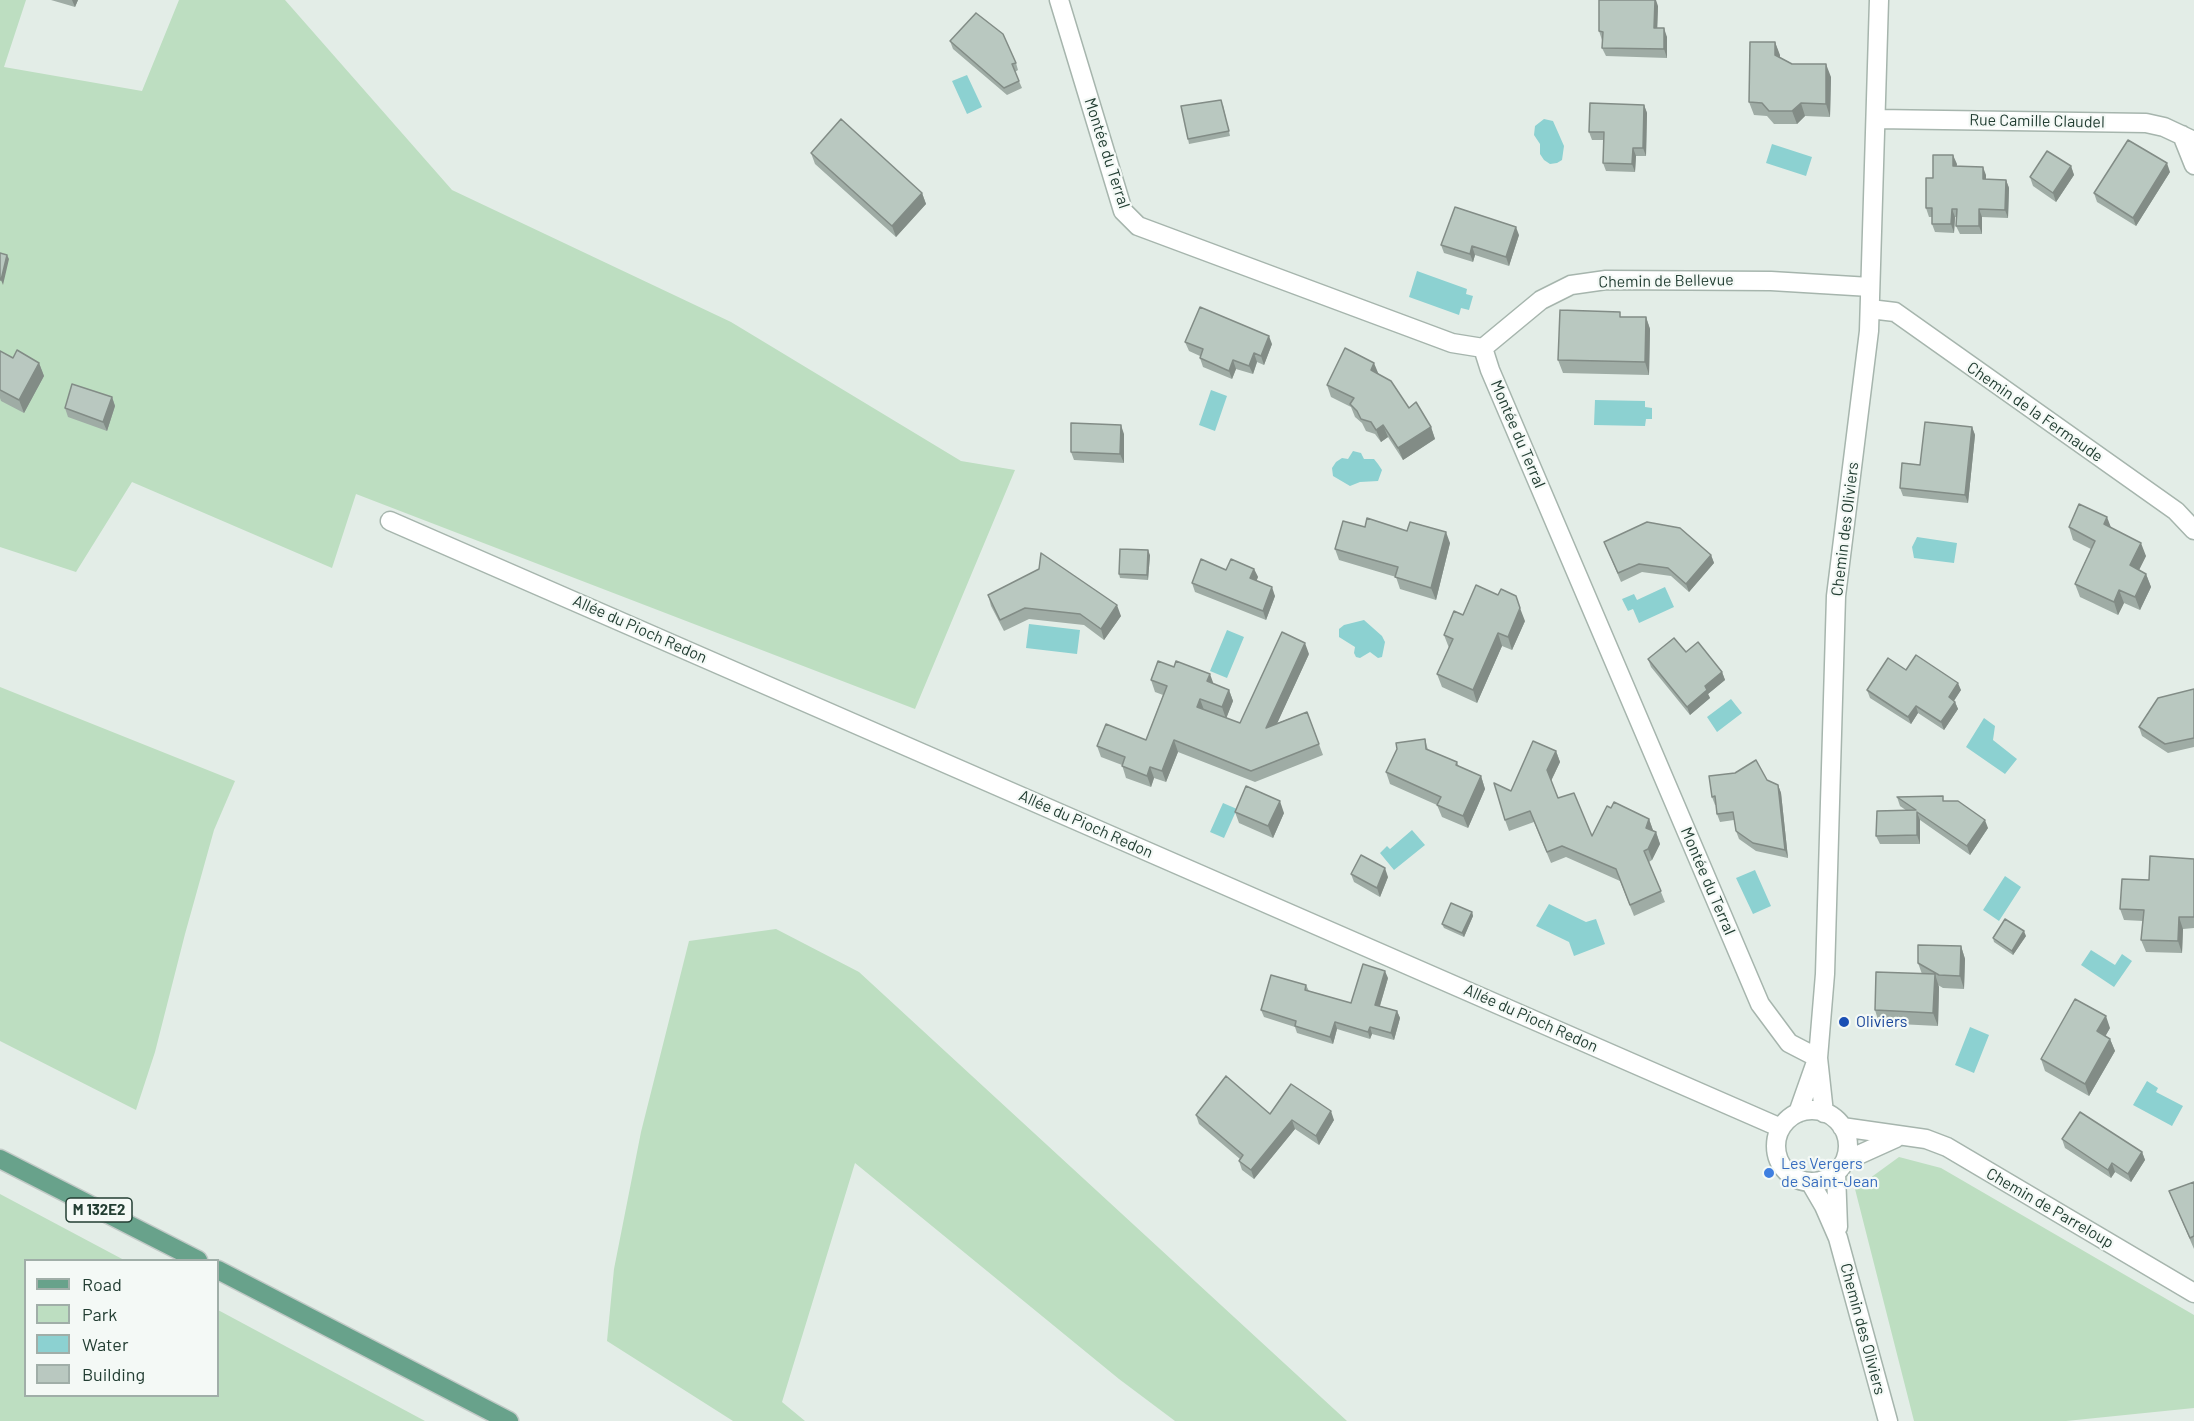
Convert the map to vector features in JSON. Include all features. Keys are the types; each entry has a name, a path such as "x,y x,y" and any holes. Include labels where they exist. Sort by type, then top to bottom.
{"main road":[{"name":"M 132E2","path":"0,1159 196,1259"},
{"path":"219,1271 509,1421"}],"street":[{"name":"Montée du Terral","path":"1059,0 1123,211 1138,226 1452,343 1483,348 1490,370 1760,1004 1789,1043 1818,1058"},
{"name":"Chemin des Oliviers","path":"1824,1113 1818,1058 1825,974 1836,596 1868,344 1877,119 1879,0"},
{"name":"Rue Camille Claudel","path":"1877,119 2146,123 2164,127 2188,138"},
{"path":"2188,138 2194,165"},
{"name":"Chemin de Bellevue","path":"1483,348 1541,300 1571,285 1606,280 1759,281 1870,287"},
{"name":"Chemin de la Fermaude","path":"1870,309 1895,312 2176,511 2194,530"},
{"name":"Allée du Pioch Redon","path":"390,521 1781,1128"},
{"name":"Chemin des Oliviers","path":"1781,1128 1788,1119 1798,1113 1818,1058"},
{"path":"1798,1113 1806,1111 1824,1113 1842,1127"},
{"name":"Chemin des Oliviers","path":"1838,1238 1840,1167 1848,1150 1847,1138 1842,1127"},
{"name":"Chemin de Parreloup","path":"1842,1127 1926,1139 1947,1148 2194,1293"},
{"path":"1781,1128 1776,1149 1784,1169 1792,1176 1810,1182 1820,1182 1840,1167 1900,1136"},
{"name":"Chemin des Oliviers","path":"1810,1182 1838,1238 1888,1421"}],"green space":[{"path":"0,0 26,0 4,67 142,91 179,0 285,0 452,190 731,322 961,461 1015,470 915,709 356,494 332,568 132,482 76,572 0,547"},
{"path":"0,687 235,781 214,830 155,1052 136,1110 0,1041"},
{"path":"776,929 859,972 1347,1421 1175,1421 1119,1379 855,1163 782,1402 805,1421 733,1421 607,1341 614,1269 641,1132 689,941"},
{"path":"1899,1157 1941,1168 2194,1315 2194,1408 2066,1421 1914,1421 1855,1189"},
{"path":"0,1194 122,1259 24,1259 24,1397 219,1397 219,1311 425,1421 0,1421"}],"water":[{"path":"967,75 982,107 967,114 952,81"},
{"path":"1544,119 1553,121 1564,146 1562,160 1557,163 1550,164 1544,160 1540,154 1540,144 1534,135 1535,126"},
{"path":"1772,144 1812,157 1806,176 1766,163"},
{"path":"1417,271 1467,289 1466,294 1473,296 1469,310 1461,308 1459,315 1409,297"},
{"path":"1211,390 1227,396 1215,431 1199,425"},
{"path":"1595,400 1645,401 1645,407 1652,408 1652,419 1646,419 1645,426 1594,425"},
{"path":"1353,451 1361,453 1364,459 1374,459 1382,470 1378,481 1360,482 1350,486 1333,476 1332,468 1336,462 1342,458 1348,459"},
{"path":"1917,537 1957,543 1954,563 1914,558 1912,547"},
{"path":"1665,587 1674,607 1639,623 1633,609 1628,611 1622,599 1634,594 1637,600"},
{"path":"1364,620 1382,636 1385,642 1382,657 1378,658 1370,652 1360,658 1356,657 1355,647 1339,637 1339,629 1344,625"},
{"path":"1029,624 1080,630 1077,654 1026,648"},
{"path":"1227,630 1244,637 1227,678 1210,671"},
{"path":"1731,699 1742,713 1717,732 1707,717"},
{"path":"1984,718 1995,726 1993,740 2017,759 2005,774 1966,747"},
{"path":"1223,803 1237,809 1224,838 1210,832"},
{"path":"1412,830 1425,845 1394,870 1380,853 1387,846 1390,849"},
{"path":"1755,870 1771,906 1753,914 1736,878"},
{"path":"2005,876 2021,887 1999,921 1983,910"},
{"path":"1549,904 1586,922 1596,919 1605,944 1574,956 1569,942 1536,926"},
{"path":"2091,950 2115,965 2122,954 2132,961 2114,987 2081,965"},
{"path":"1970,1027 1989,1035 1974,1073 1955,1065"},
{"path":"2147,1081 2158,1088 2156,1092 2183,1106 2172,1126 2133,1105"}],"building":[{"path":"1599,0 1655,0 1654,28 1664,28 1664,49 1602,48 1603,32 1599,31"},
{"path":"976,13 1003,34 1016,63 1012,64 1019,81 1004,88 950,41"},
{"path":"1750,42 1775,42 1775,55 1792,64 1826,64 1826,104 1801,103 1792,111 1769,111 1762,103 1749,102"},
{"path":"1221,100 1229,131 1188,139 1181,106"},
{"path":"1590,103 1644,105 1643,148 1633,148 1632,164 1603,163 1604,132 1589,132"},
{"path":"841,119 922,193 892,226 811,153"},
{"path":"2128,140 2167,163 2133,218 2094,193"},
{"path":"2047,151 2071,166 2053,193 2030,177"},
{"path":"1933,155 1953,155 1953,166 1983,167 1983,179 2006,180 2005,210 1979,209 1979,226 1956,226 1957,209 1952,209 1951,224 1932,224 1932,208 1926,208 1926,178 1933,178"},
{"path":"1455,207 1516,227 1506,257 1472,246 1470,254 1441,245"},
{"path":"0,253 7,255 1,280 0,280"},
{"path":"1200,307 1269,336 1261,356 1254,353 1249,366 1233,360 1229,371 1200,358 1203,349 1185,342"},
{"path":"1560,310 1620,312 1620,317 1646,317 1645,362 1558,360"},
{"path":"1345,348 1374,363 1371,370 1391,381 1409,408 1416,402 1431,427 1398,448 1383,425 1376,430 1371,422 1361,419 1350,404 1354,398 1327,385"},
{"path":"17,350 39,363 19,400 0,390 0,351 13,358"},
{"path":"72,384 112,397 103,422 65,408"},
{"path":"1925,422 1972,427 1965,495 1900,488 1902,463 1920,465"},
{"path":"1071,423 1121,425 1120,454 1071,452"},
{"path":"2079,504 2107,517 2104,524 2141,543 2130,565 2146,574 2135,597 2119,590 2114,602 2075,584 2095,541 2069,527"},
{"path":"1367,518 1407,531 1410,522 1446,532 1431,588 1395,577 1398,567 1335,549 1343,521 1365,527"},
{"path":"1647,522 1680,528 1711,555 1686,584 1668,568 1639,564 1618,573 1604,542"},
{"path":"1120,549 1148,550 1147,575 1119,574"},
{"path":"1041,553 1117,605 1101,629 1080,614 1025,608 1000,620 988,595 1039,569"},
{"path":"1201,559 1226,570 1231,559 1254,569 1250,578 1272,587 1263,611 1192,583"},
{"path":"1476,585 1498,595 1501,589 1516,596 1520,608 1508,637 1498,633 1473,690 1437,674 1453,639 1444,635 1454,611 1463,615"},
{"path":"1282,632 1305,643 1266,728 1307,712 1319,744 1251,771 1174,740 1162,771 1150,767 1147,776 1122,766 1125,757 1097,746 1106,724 1146,740 1167,686 1151,680 1158,661 1174,667 1176,661 1210,674 1207,681 1229,690 1222,707 1200,699 1197,707 1240,723"},
{"path":"1674,638 1686,652 1698,642 1722,672 1705,686 1707,690 1687,707 1648,659"},
{"path":"1916,655 1958,683 1949,697 1955,702 1941,722 1916,706 1908,717 1867,690 1888,658 1906,670"},
{"path":"2194,689 2194,738 2165,744 2139,727 2158,698"},
{"path":"1425,739 1426,749 1457,762 1456,765 1481,776 1463,816 1437,805 1441,797 1386,772 1397,749 1396,743"},
{"path":"1533,741 1556,751 1547,770 1558,798 1574,793 1592,836 1607,806 1611,808 1614,802 1649,819 1646,828 1656,832 1648,849 1644,851 1661,891 1630,905 1616,869 1562,846 1547,852 1530,811 1505,820 1494,783 1511,791"},
{"path":"1756,760 1767,780 1778,785 1785,850 1753,843 1736,831 1733,812 1717,814 1709,776 1735,773"},
{"path":"1246,786 1280,801 1268,826 1235,812"},
{"path":"1943,796 1943,801 1958,801 1985,820 1967,846 1917,812 1917,835 1876,836 1877,811 1916,810 1897,797"},
{"path":"1361,855 1385,868 1377,888 1351,874"},
{"path":"2150,856 2194,859 2194,917 2179,917 2178,941 2141,940 2144,910 2120,909 2122,879 2149,880"},
{"path":"1451,903 1472,912 1462,933 1442,924"},
{"path":"2005,919 2024,931 2012,951 1993,938"},
{"path":"1918,945 1961,946 1960,976 1939,975 1918,963"},
{"path":"1363,964 1385,971 1375,1005 1397,1011 1391,1033 1370,1027 1368,1032 1335,1022 1330,1037 1295,1026 1296,1021 1261,1010 1271,975 1306,985 1305,990 1351,1003"},
{"path":"1876,972 1935,974 1933,1013 1875,1010"},
{"path":"2075,999 2106,1016 2097,1031 2110,1039 2085,1084 2041,1059"},
{"path":"1226,1076 1270,1114 1291,1084 1331,1111 1316,1136 1292,1120 1251,1170 1239,1161 1243,1155 1196,1115"},
{"path":"2080,1112 2142,1152 2128,1174 2112,1163 2108,1170 2062,1139"},
{"path":"2194,1182 2194,1236 2190,1238 2169,1191"}],"place":[{"name":"Oliviers","path":"1844,1022"},
{"name":"Les Vergers de Saint-Jean","path":"1769,1173"}]}
